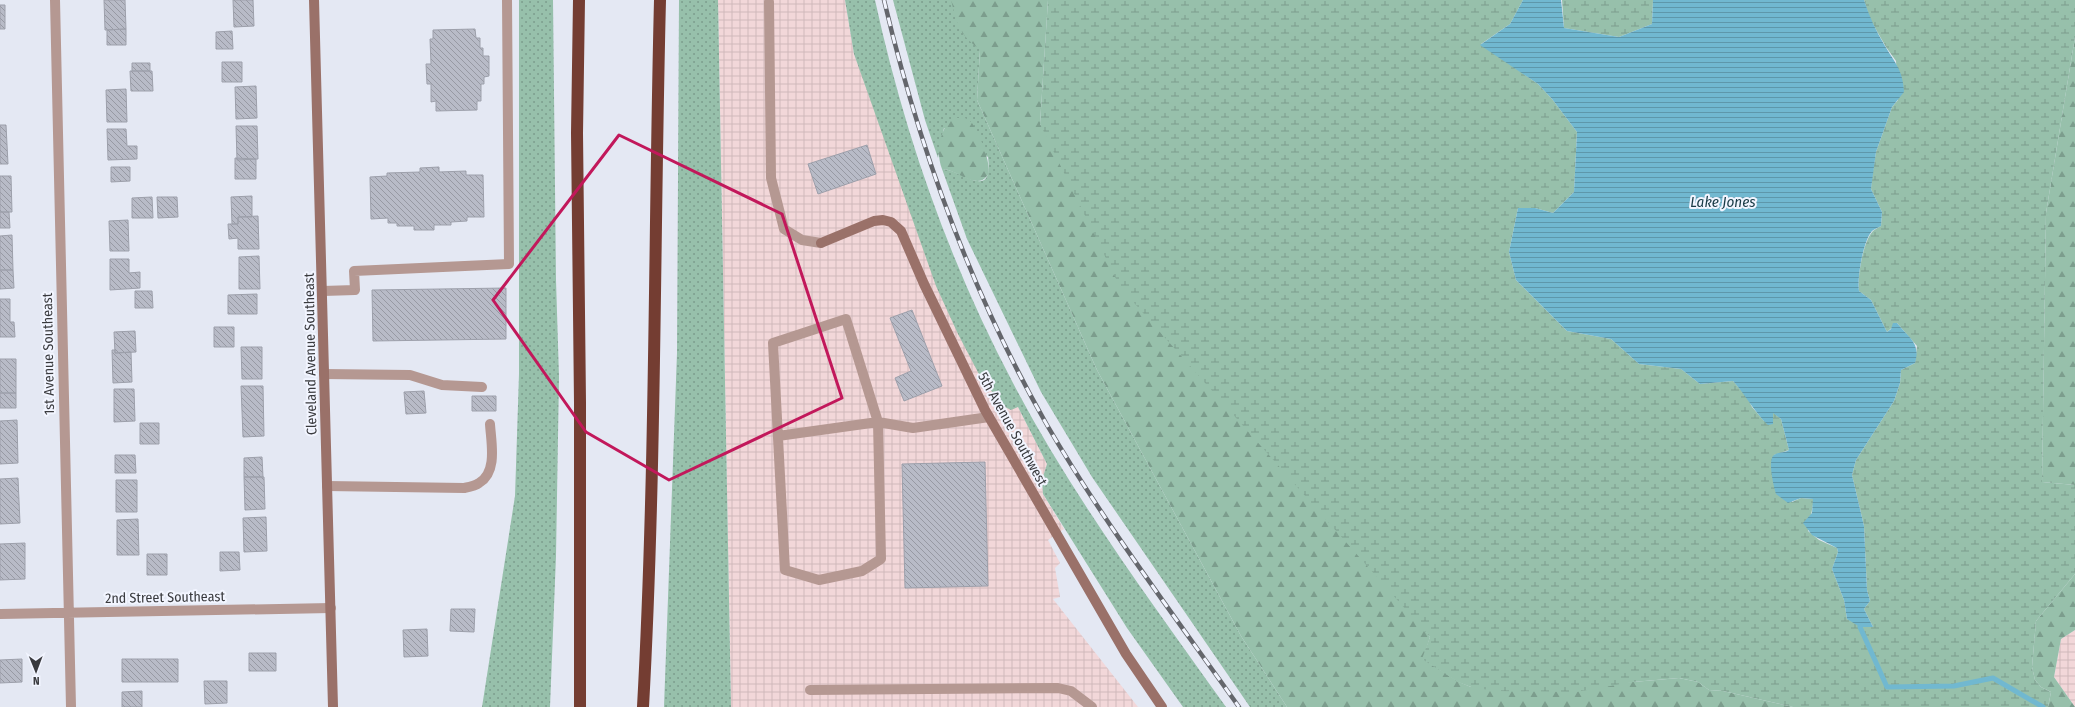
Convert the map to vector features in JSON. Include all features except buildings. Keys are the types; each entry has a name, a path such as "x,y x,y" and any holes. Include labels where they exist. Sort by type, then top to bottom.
{"highway":[{"path":"579,0 577,133 580,402 580,707"},
{"path":"643,707 653,479 655,205 660,0"}],"street":[{"name":"1st Avenue Southeast","path":"55,0 70,707"},
{"name":"Cleveland Avenue Southeast","path":"314,0 333,707"},
{"path":"323,292 355,290 354,271 509,264 507,0"},
{"name":"5th Avenue Southwest","path":"769,2 772,178 784,229 802,240 821,243 870,222 883,220 896,225 907,242 924,284 989,417 1126,654 1162,707"},
{"path":"846,319 878,422 881,559 862,571 819,580 785,570 772,343 846,319"},
{"path":"324,374 410,375 442,385 482,387"},
{"path":"778,436 878,422 913,428 989,417"},
{"path":"327,486 464,488 479,483 489,473 492,457 490,424"},
{"name":"2nd Street Southeast","path":"0,614 331,608"},
{"path":"810,690 1058,688 1071,691 1092,707"}],"highlighted area":[{"path":"619,135 782,214 842,398 669,480 586,432 493,300"}],"shaded area":[{"path":"718,0 845,0 854,54 982,380 993,392 1018,407 1047,464 1042,480 1043,494 1064,529 1048,540 1060,563 1055,568 1060,597 1053,599 1138,707 731,707"},
{"path":"2075,630 2075,707 2054,677 2061,639"}],"green space":[{"path":"519,0 553,0 556,280 559,377 556,556 550,707 482,707 515,496 519,374"},
{"path":"679,0 718,0 731,707 664,707 677,353"},
{"path":"845,0 875,0 900,99 931,196 969,291 1013,383 1036,425 1087,508 1141,588 1226,707 1183,707 1127,628 1043,494 1042,480 1047,464 1018,407 1011,410 1005,407 982,380 958,334 936,286 854,54"},
{"path":"893,0 983,0 977,100 1097,370 1241,636 1287,707 1250,707 1092,477 1041,392 967,239 942,169 981,181 986,179 988,171 988,157 944,128 938,158 925,120"},
{"path":"951,0 1048,0 1040,124 1430,637 1423,659 1459,682 1471,687 1633,682 1679,678 1698,682 1709,690 1723,691 1793,707 1287,707 1241,636 1097,370 977,100 980,50 967,38 957,23"},
{"path":"1048,0 1523,0 1510,24 1481,44 1538,84 1552,99 1577,132 1574,192 1553,213 1535,208 1518,208 1509,252 1516,280 1567,331 1611,339 1639,364 1681,369 1700,384 1733,381 1747,397 1752,407 1764,421 1773,419 1773,412 1781,419 1789,450 1774,455 1792,502 1801,498 1814,499 1808,531 1819,540 1837,548 1838,552 1832,569 1844,600 1847,619 1873,627 1864,609 1870,601 1867,590 1864,526 1852,475 1856,460 1894,401 1900,383 1901,370 1915,363 1917,346 1897,323 1887,332 1871,300 1859,291 1860,269 1866,243 1873,231 1881,226 1882,212 1871,189 1876,152 1892,107 1898,100 1896,61 1870,19 1864,0 2075,0 2075,37 2046,213 2042,482 2075,485 2075,574 2036,621 2032,667 2035,680 2041,687 2051,692 2048,707 1793,707 1723,691 1709,690 1698,682 1679,678 1633,682 1576,692 1495,691 1471,687 1458,682 1422,659 1430,637 1120,287 1040,124"},
{"path":"1562,0 1653,0 1652,24 1619,37 1564,28"},
{"path":"2075,37 2075,485 2042,482 2046,213"},
{"path":"957,118 968,119 974,126 981,140 987,157 989,172 982,180 971,180 942,169 939,157 941,138 949,121"},
{"path":"2075,574 2075,630 2061,639 2054,677 2075,707 2048,707 2051,692 2041,687 2035,680 2032,667 2036,621"}],"water":[{"name":"Lake Jones","path":"1523,0 1561,0 1564,28 1619,37 1652,24 1653,0 1864,0 1876,29 1900,72 1904,92 1892,107 1876,152 1871,189 1882,212 1881,226 1872,231 1863,251 1859,291 1871,300 1887,332 1891,329 1893,323 1897,323 1913,341 1916,350 1915,363 1901,370 1900,383 1894,401 1856,460 1852,475 1864,526 1867,590 1870,601 1864,609 1873,627 1860,627 1847,619 1844,600 1832,569 1838,552 1837,548 1812,535 1803,523 1812,513 1813,499 1801,498 1788,503 1776,494 1771,468 1772,458 1776,454 1789,450 1781,419 1773,413 1773,424 1768,425 1758,415 1733,381 1700,384 1681,369 1639,364 1611,339 1567,331 1516,280 1509,252 1518,208 1535,208 1553,213 1574,192 1577,132 1552,99 1538,84 1480,45 1510,24"}],"waterway":[{"path":"1860,627 1887,687 1954,686 1993,678 2043,707"}],"railway":[{"path":"884,0 914,110 950,218 994,323 1020,375 1047,425 1115,533 1239,707"}]}
